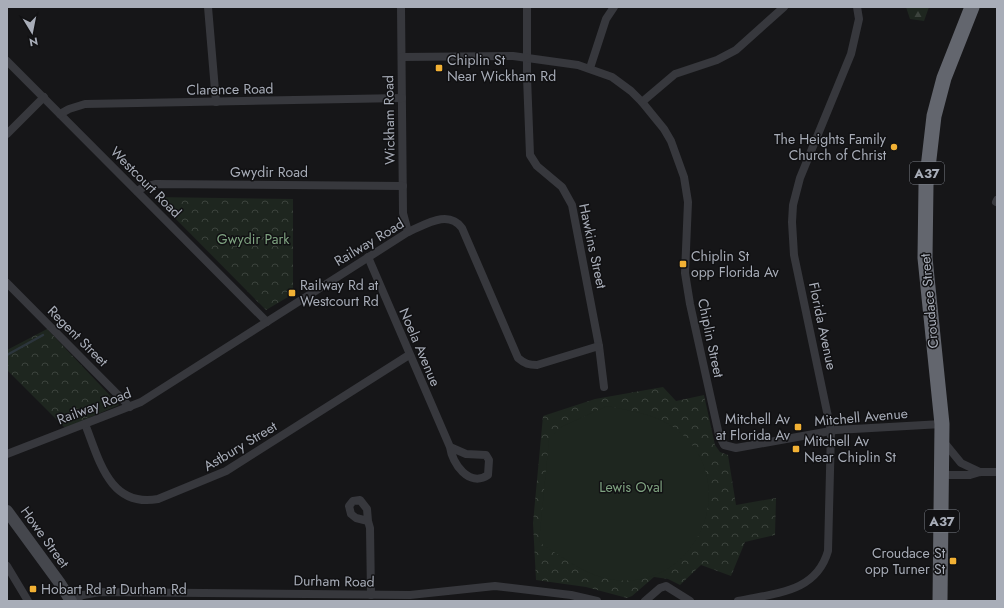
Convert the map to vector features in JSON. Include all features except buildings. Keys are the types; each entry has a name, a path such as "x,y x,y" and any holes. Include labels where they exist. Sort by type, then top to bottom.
{"highway":[{"name":"Croudace Street","path":"940,601 943,441 924,258 926,185 934,116 944,78 972,7"}],"main road":[{"name":"Howe Street","path":"7,511 59,582 71,601"}],"street":[{"path":"208,7 216,102"},
{"name":"Wickham Road","path":"401,7 404,219 408,232"},
{"name":"Hawkins Street","path":"527,7 530,155 534,163 562,186 572,205 599,346 604,387"},
{"path":"590,68 606,19 614,7"},
{"path":"642,102 675,74 717,60 736,50 784,7"},
{"name":"Florida Avenue","path":"738,601 800,587 823,567 830,541 830,431 794,255 792,210 800,178 850,54 859,19 857,7"},
{"name":"Chiplin Street","path":"402,57 528,57 590,68 612,77 631,91 642,102 664,129 680,163 688,202 685,266 690,304 720,440 727,447 736,448"},
{"name":"Westcourt Road","path":"7,61 266,322"},
{"path":"7,134 44,97"},
{"name":"Clarence Road","path":"60,114 69,109 85,104 402,98"},
{"name":"Gwydir Road","path":"137,191 144,187 156,184 403,186"},
{"name":"Railway Road","path":"7,454 141,402 368,256 408,232 446,218 459,223 518,358 524,363 537,365 599,346"},
{"name":"Noela Avenue","path":"368,256 409,355 450,447 455,464 463,473 480,478 488,475 489,460 486,455 466,454 450,447"},
{"name":"Regent Street","path":"7,283 130,407"},
{"name":"Astbury Street","path":"85,424 104,472 113,486 123,494 134,499 146,501 158,499 226,471 409,355"},
{"name":"Mitchell Avenue","path":"736,448 830,431 942,424"},
{"path":"943,441 961,463 980,472"},
{"path":"942,475 970,475 980,472 997,472"},
{"path":"368,521 371,535 371,595"},
{"path":"7,566 28,601"},
{"name":"Durham Road","path":"71,601 83,595 100,592 210,598 371,595 411,598 496,586 571,595 597,601"},
{"path":"645,601 660,588 666,586 690,601"}],"green space":[{"path":"906,7 929,7 924,21 910,19"},
{"name":"Gwydir Park","path":"154,197 293,199 293,294 266,310"},
{"path":"47,329 119,405 65,428 7,370 7,350"},
{"name":"Lewis Oval","path":"663,387 676,401 704,395 715,445 720,452 728,455 736,505 776,498 775,535 745,542 731,576 701,565 680,585 668,579 654,577 632,596 627,598 586,587 536,580 533,523 543,416 595,399"},
{"name":"Lewis Oval","path":"607,406 652,416 676,429 697,452 707,477 708,504 701,530 686,553 666,570 639,579 609,579 599,577 572,564 539,542 549,440 559,428"}],"waterway":[{"path":"7,355 43,335"}],"place":[{"name":"Chiplin St Near Wickham Rd","path":"439,68"},
{"name":"The Heights Family Church of Christ","path":"894,147"},
{"name":"Chiplin St opp Florida Av","path":"683,264"},
{"name":"Railway Rd at Westcourt Rd","path":"292,293"},
{"name":"Mitchell Av at Florida Av","path":"798,427"},
{"name":"Mitchell Av Near Chiplin St","path":"796,449"},
{"name":"Croudace St opp Turner St","path":"953,561"},
{"name":"Hobart Rd at Durham Rd","path":"33,589"}]}
